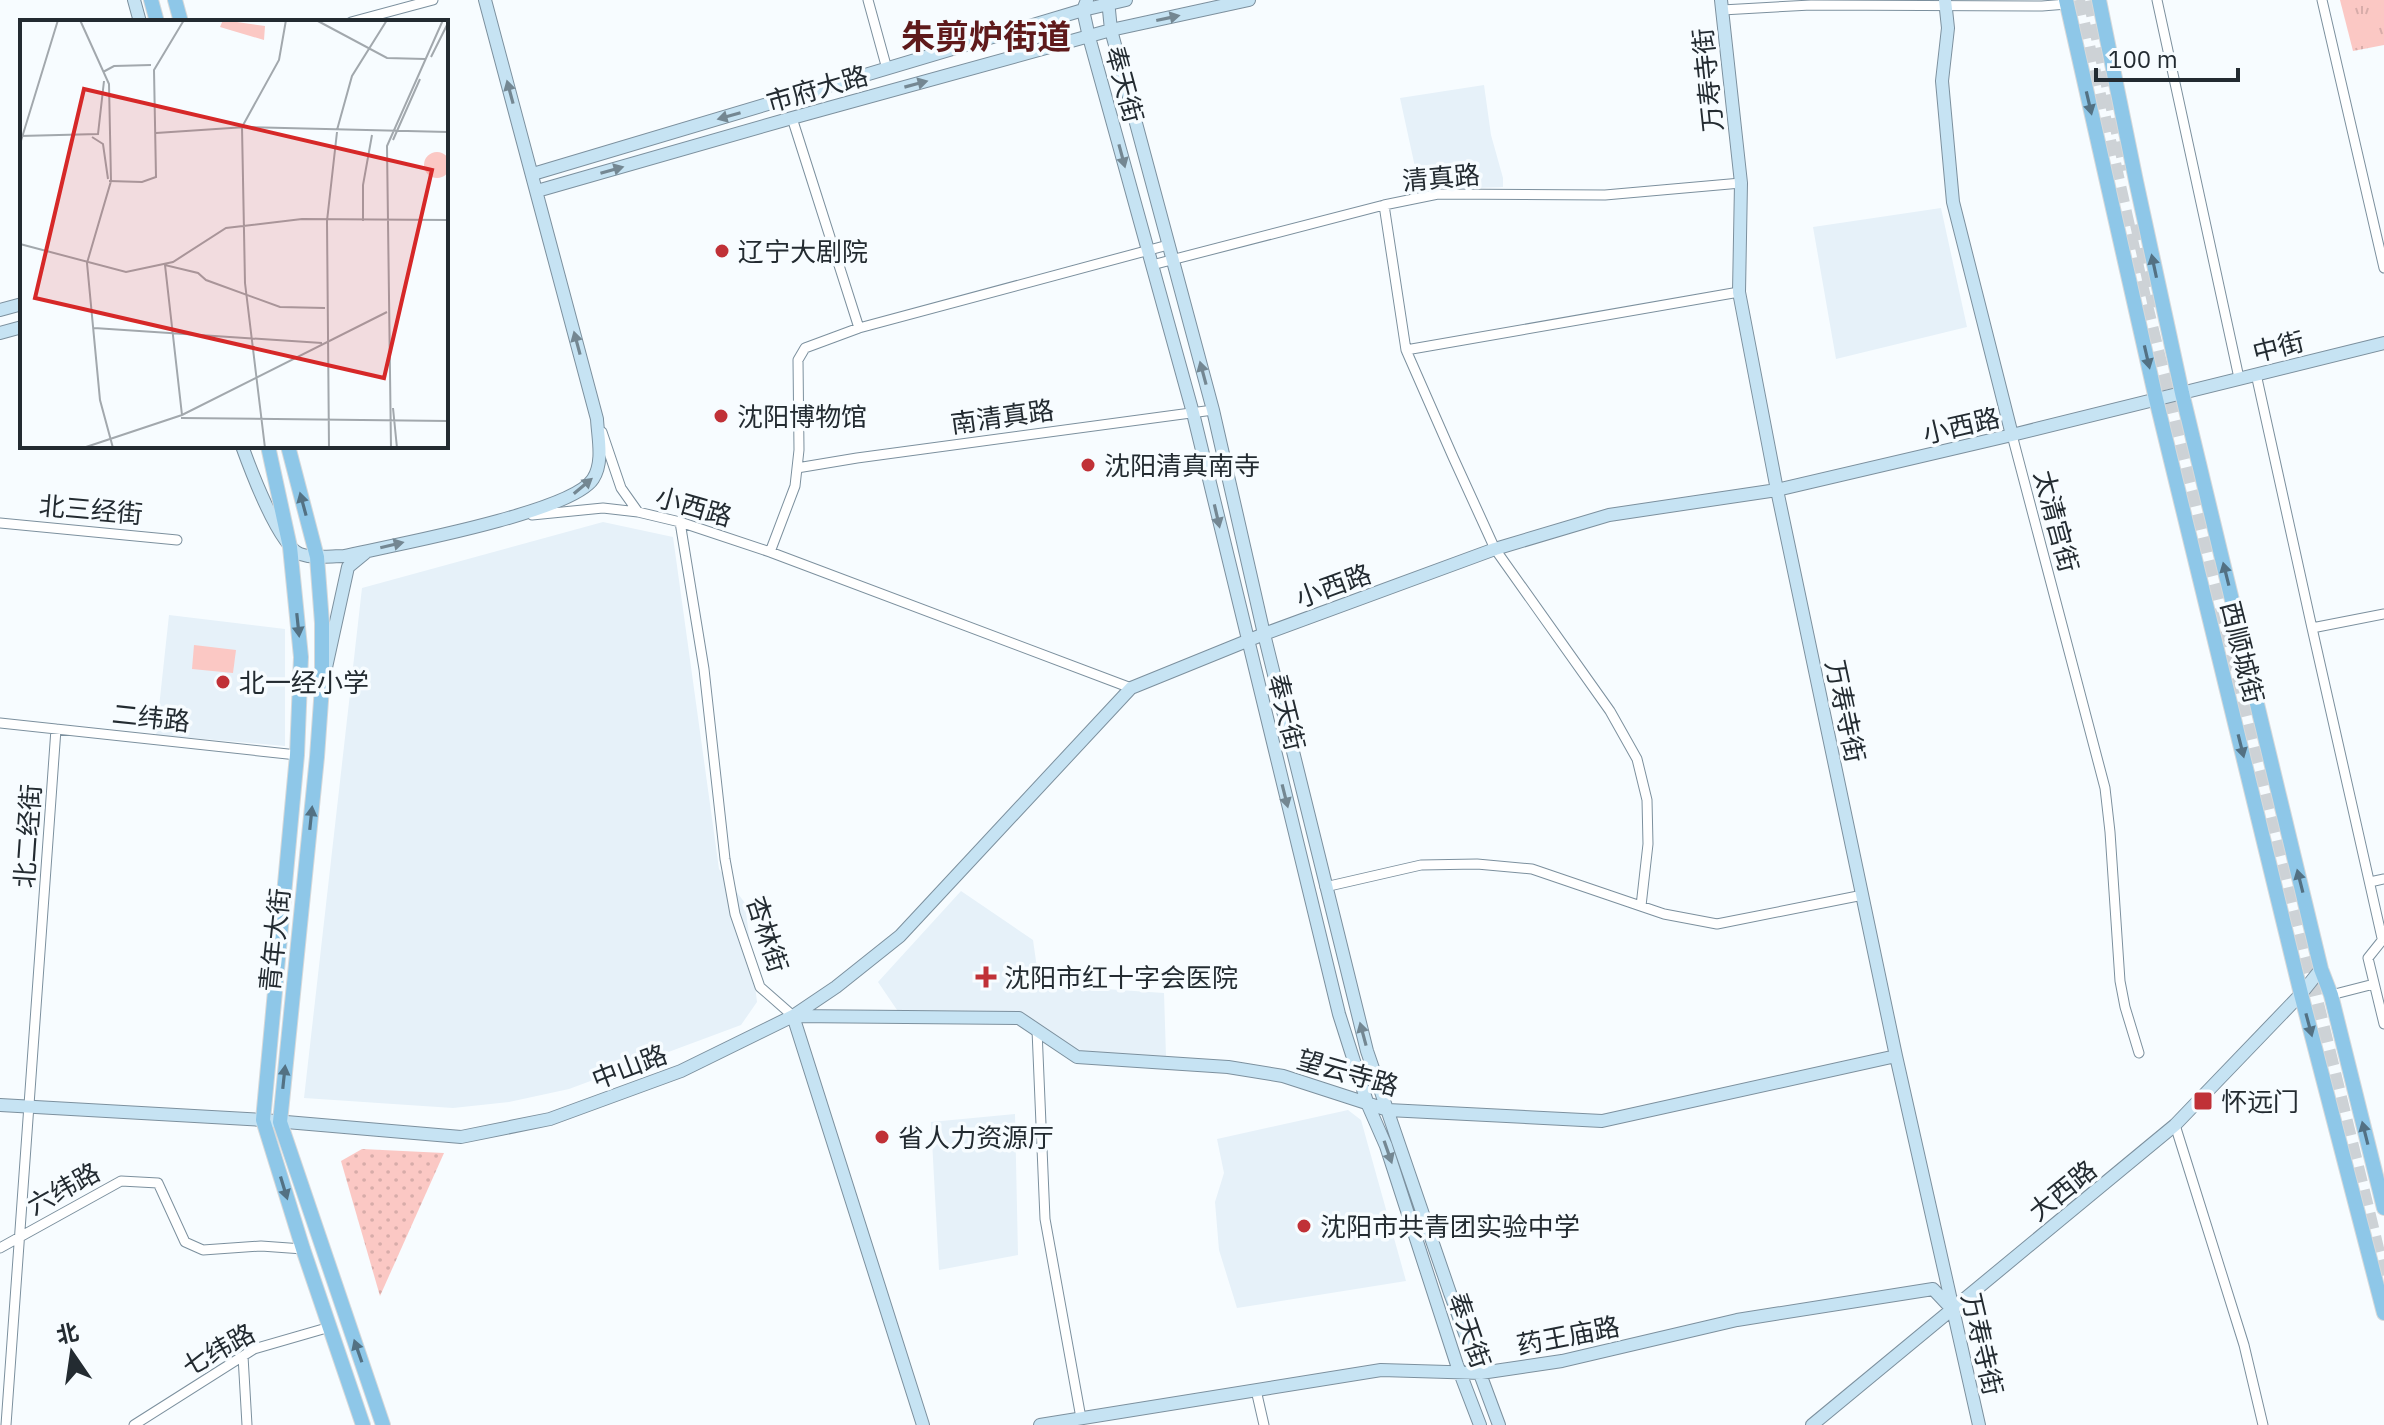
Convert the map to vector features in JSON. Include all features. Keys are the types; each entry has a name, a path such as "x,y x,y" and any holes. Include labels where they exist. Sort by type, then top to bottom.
{"main road":[{"path":"151,0 156,20"},
{"path":"175,0 180,20"},
{"name":"西顺城街","path":"2099,0 2182,393 2321,969 2331,995 2384,1208"},
{"name":"西顺城街","path":"2066,2 2156,399 2301,994 2384,1313"},
{"name":"青年大街","path":"268,448 290,547 301,657 297,755 263,1120 363,1425"},
{"name":"青年大街","path":"289,448 317,557 322,623 322,687 280,1122 383,1425"}],"street":[{"path":"134,0 139,20"},
{"path":"358,20 433,0"},
{"path":"485,0 597,419 621,488 638,512"},
{"path":"868,0 887,69"},
{"name":"市府大路","path":"533,174 887,69 1085,5 1126,0"},
{"name":"市府大路","path":"537,191 1111,30 1249,0"},
{"path":"2157,0 2239,378"},
{"path":"2322,0 2384,268"},
{"name":"奉天街","path":"1108,2 1111,30 1213,410 1264,634 1367,1051 1499,1425"},
{"path":"1721,5 1945,2 2042,6 2066,2"},
{"name":"太清宫街","path":"1945,2 1948,28 1942,81 1953,202 2105,788 2120,981 2139,1053"},
{"name":"奉天街","path":"1085,5 1089,37 1193,413 1339,1014 1480,1425"},
{"name":"万寿寺街","path":"1721,5 1741,183 1739,292 1777,490 1896,1056 1979,1425"},
{"path":"792,118 859,328"},
{"name":"清真路","path":"1152,265 1438,194 1605,195 1741,183"},
{"path":"1384,205 1406,350 1495,549 1610,711 1637,759 1647,800 1648,844 1641,906"},
{"path":"770,552 795,486 799,450 798,360 805,348 859,328 1168,245"},
{"path":"1406,350 1739,292"},
{"path":"0,310 20,305"},
{"path":"0,333 20,328"},
{"name":"中街","path":"2182,393 2384,343"},
{"path":"2256,374 2383,938 2368,958 2384,1024"},
{"name":"小西路","path":"516,517 603,508 680,522 770,552 1131,688 1264,634 1495,549 1609,515 1777,490 2182,393"},
{"name":"南清真路","path":"797,468 1213,410"},
{"path":"243,448 262,497 290,547 299,554 317,557 344,556 516,517 574,494 592,480 599,461 597,419"},
{"name":"杏林街","path":"680,522 704,669 725,859 735,914 760,987 793,1016"},
{"name":"北三经街","path":"0,523 177,540"},
{"path":"322,687 348,567 367,551"},
{"path":"2312,628 2384,614"},
{"name":"中山路","path":"0,1105 263,1120 461,1137 550,1119 681,1071 793,1016 836,987 900,936 1131,688"},
{"name":"二纬路","path":"0,723 297,755"},
{"name":"北二经街","path":"6,1425 56,729"},
{"path":"1325,887 1421,865 1477,864 1532,869 1664,914 1717,924 1863,895"},
{"path":"2370,882 2384,879"},
{"name":"大西路","path":"1812,1425 2175,1125 2301,994 2321,969"},
{"path":"2331,995 2374,984"},
{"path":"793,1016 923,1425"},
{"name":"望云寺路","path":"793,1016 1019,1018 1077,1057 1228,1067 1283,1076 1388,1110 1602,1121 1896,1056"},
{"path":"1037,1030 1045,1219 1081,1418"},
{"path":"2175,1125 2244,1345 2260,1424"},
{"name":"六纬路","path":"0,1248 121,1181 158,1183 185,1242 203,1250 261,1246 303,1249"},
{"name":"药王庙路","path":"1040,1425 1381,1370 1481,1373 1562,1361 1737,1320 1933,1289 1952,1308"},
{"name":"七纬路","path":"134,1425 254,1349 330,1327"},
{"path":"243,1356 247,1425"},
{"path":"1256,1390 1264,1425"}],"shaded area":[{"path":"1484,85 1503,187 1420,190 1400,98"},
{"path":"1941,208 1967,327 1836,359 1813,227"},
{"path":"603,522 673,537 719,869 745,903 757,1002 741,1025 569,1089 509,1102 453,1108 304,1098 362,588"},
{"name":"北一经小学","path":"169,615 285,629 285,746 156,735"},
{"name":"沈阳市红十字会医院","path":"961,891 1033,940 1037,968 1089,971 1090,988 1164,993 1166,1056 1078,1052 1027,1016 897,1010 878,982"},
{"name":"沈阳市共青团实验中学","path":"1348,1110 1361,1120 1406,1281 1237,1308 1219,1250 1215,1202 1224,1173 1217,1139"},
{"path":"1015,1114 1018,1255 939,1270 931,1122"}],"green space":[{"path":"2340,0 2384,0 2384,45 2353,51"},
{"path":"194,645 236,650 233,673 192,669"},
{"path":"362,1149 444,1153 380,1296 341,1161"}],"tunnel":[{"path":"2077,0 2140,285 2384,1281"},
{"path":"2091,0 2127,170"},
{"path":"2138,224 2156,307"}],"place":[{"name":"辽宁大剧院","path":"722,251"},
{"name":"沈阳博物馆","path":"721,416"},
{"name":"沈阳清真南寺","path":"1088,465"},
{"name":"北一经小学","path":"223,682"},
{"name":"沈阳市红十字会医院","path":"986,977"},
{"name":"怀远门","path":"2203,1101"},
{"name":"省人力资源厅","path":"882,1137"},
{"name":"沈阳市共青团实验中学","path":"1304,1226"}],"district":[{"name":"朱剪炉街道","path":"986,36"}]}
